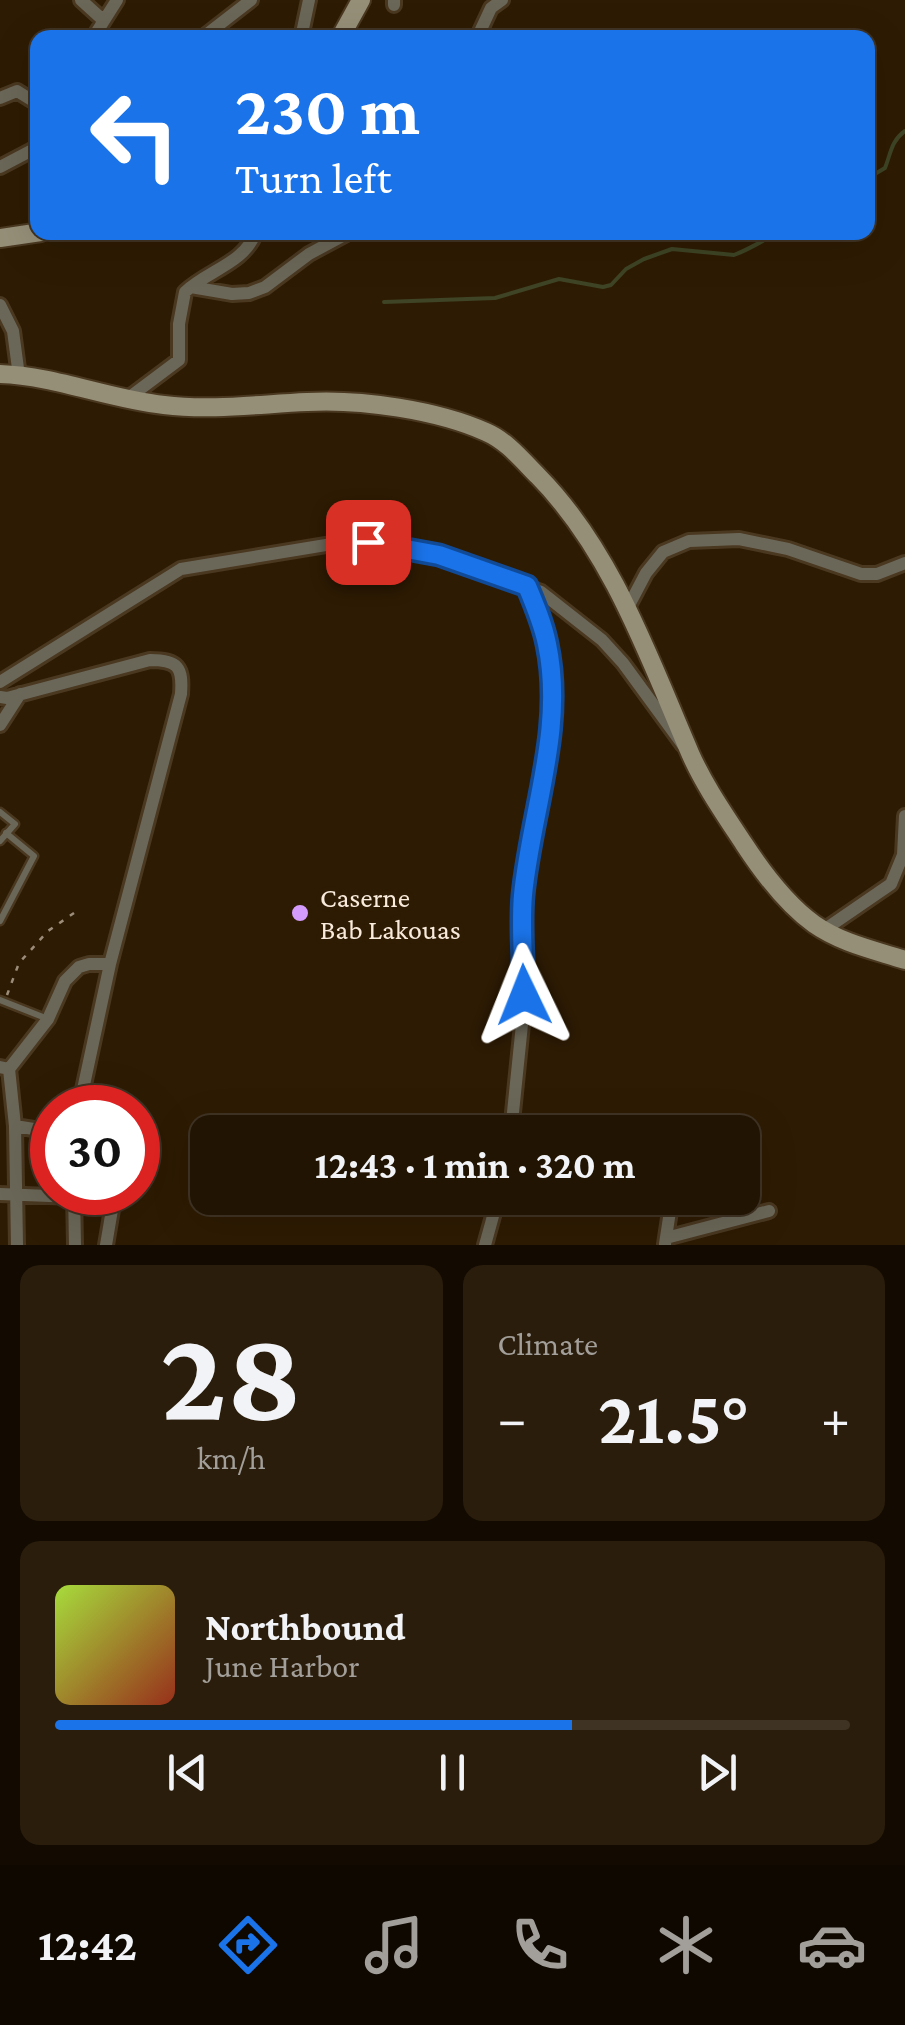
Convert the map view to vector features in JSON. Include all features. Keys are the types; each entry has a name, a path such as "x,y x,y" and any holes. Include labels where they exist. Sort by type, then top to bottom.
{"main road":[{"path":"344,30 360,0"},
{"path":"0,238 30,234"},
{"path":"9,375 127,399 198,407 341,402 401,410 486,432 508,445 584,531 657,672 690,754 757,864 789,902 824,930 905,960"}],"street":[{"path":"81,0 103,20"},
{"path":"97,30 116,0"},
{"path":"212,30 251,0"},
{"path":"303,30 309,0"},
{"path":"481,30 491,8 502,0"},
{"path":"0,98 17,92 30,99"},
{"path":"0,167 30,151"},
{"path":"127,399 179,360 180,307 185,292 244,253 251,240"},
{"path":"191,287 249,293 265,287 335,240"},
{"path":"0,305 12,331 9,375"},
{"path":"626,611 646,573 663,552 689,542 739,539 788,549 861,574 876,574 905,564"},
{"path":"0,682 166,576 196,566 338,543 368,542 439,555 527,586 562,606 623,663 690,754"},
{"path":"513,1115 524,995 523,896 540,801 552,692 547,641 527,586"},
{"path":"0,696 150,660 167,660 178,666 182,678 83,1085"},
{"path":"0,726 20,694"},
{"path":"824,930 892,884 903,856 905,816"},
{"path":"17,1245 7,1194 14,1126 5,1068 48,1018 66,981 79,967 110,964"},
{"path":"14,1126 30,1129"},
{"path":"669,1215 665,1242 769,1211"},
{"path":"74,1215 75,1245"},
{"path":"106,1245 112,1215"},
{"path":"485,1245 493,1215"}],"lane":[{"path":"0,812 15,824 0,841"},
{"path":"0,921 2,909 34,856 6,833"},
{"path":"2,1000 48,1018"}],"path":[{"path":"2,1000 19,963 48,931 74,913"}],"waterway":[{"path":"875,174 885,168 894,143 905,131"},
{"path":"384,302 495,298 559,279 603,287 644,259 672,249 734,255 763,240"}],"place":[{"name":"Caserne Bab Lakouas","path":"300,913"}],"route":[{"path":"368,542 439,555 527,586 540,618 547,641 552,692 540,801 523,896 524,995"}]}
